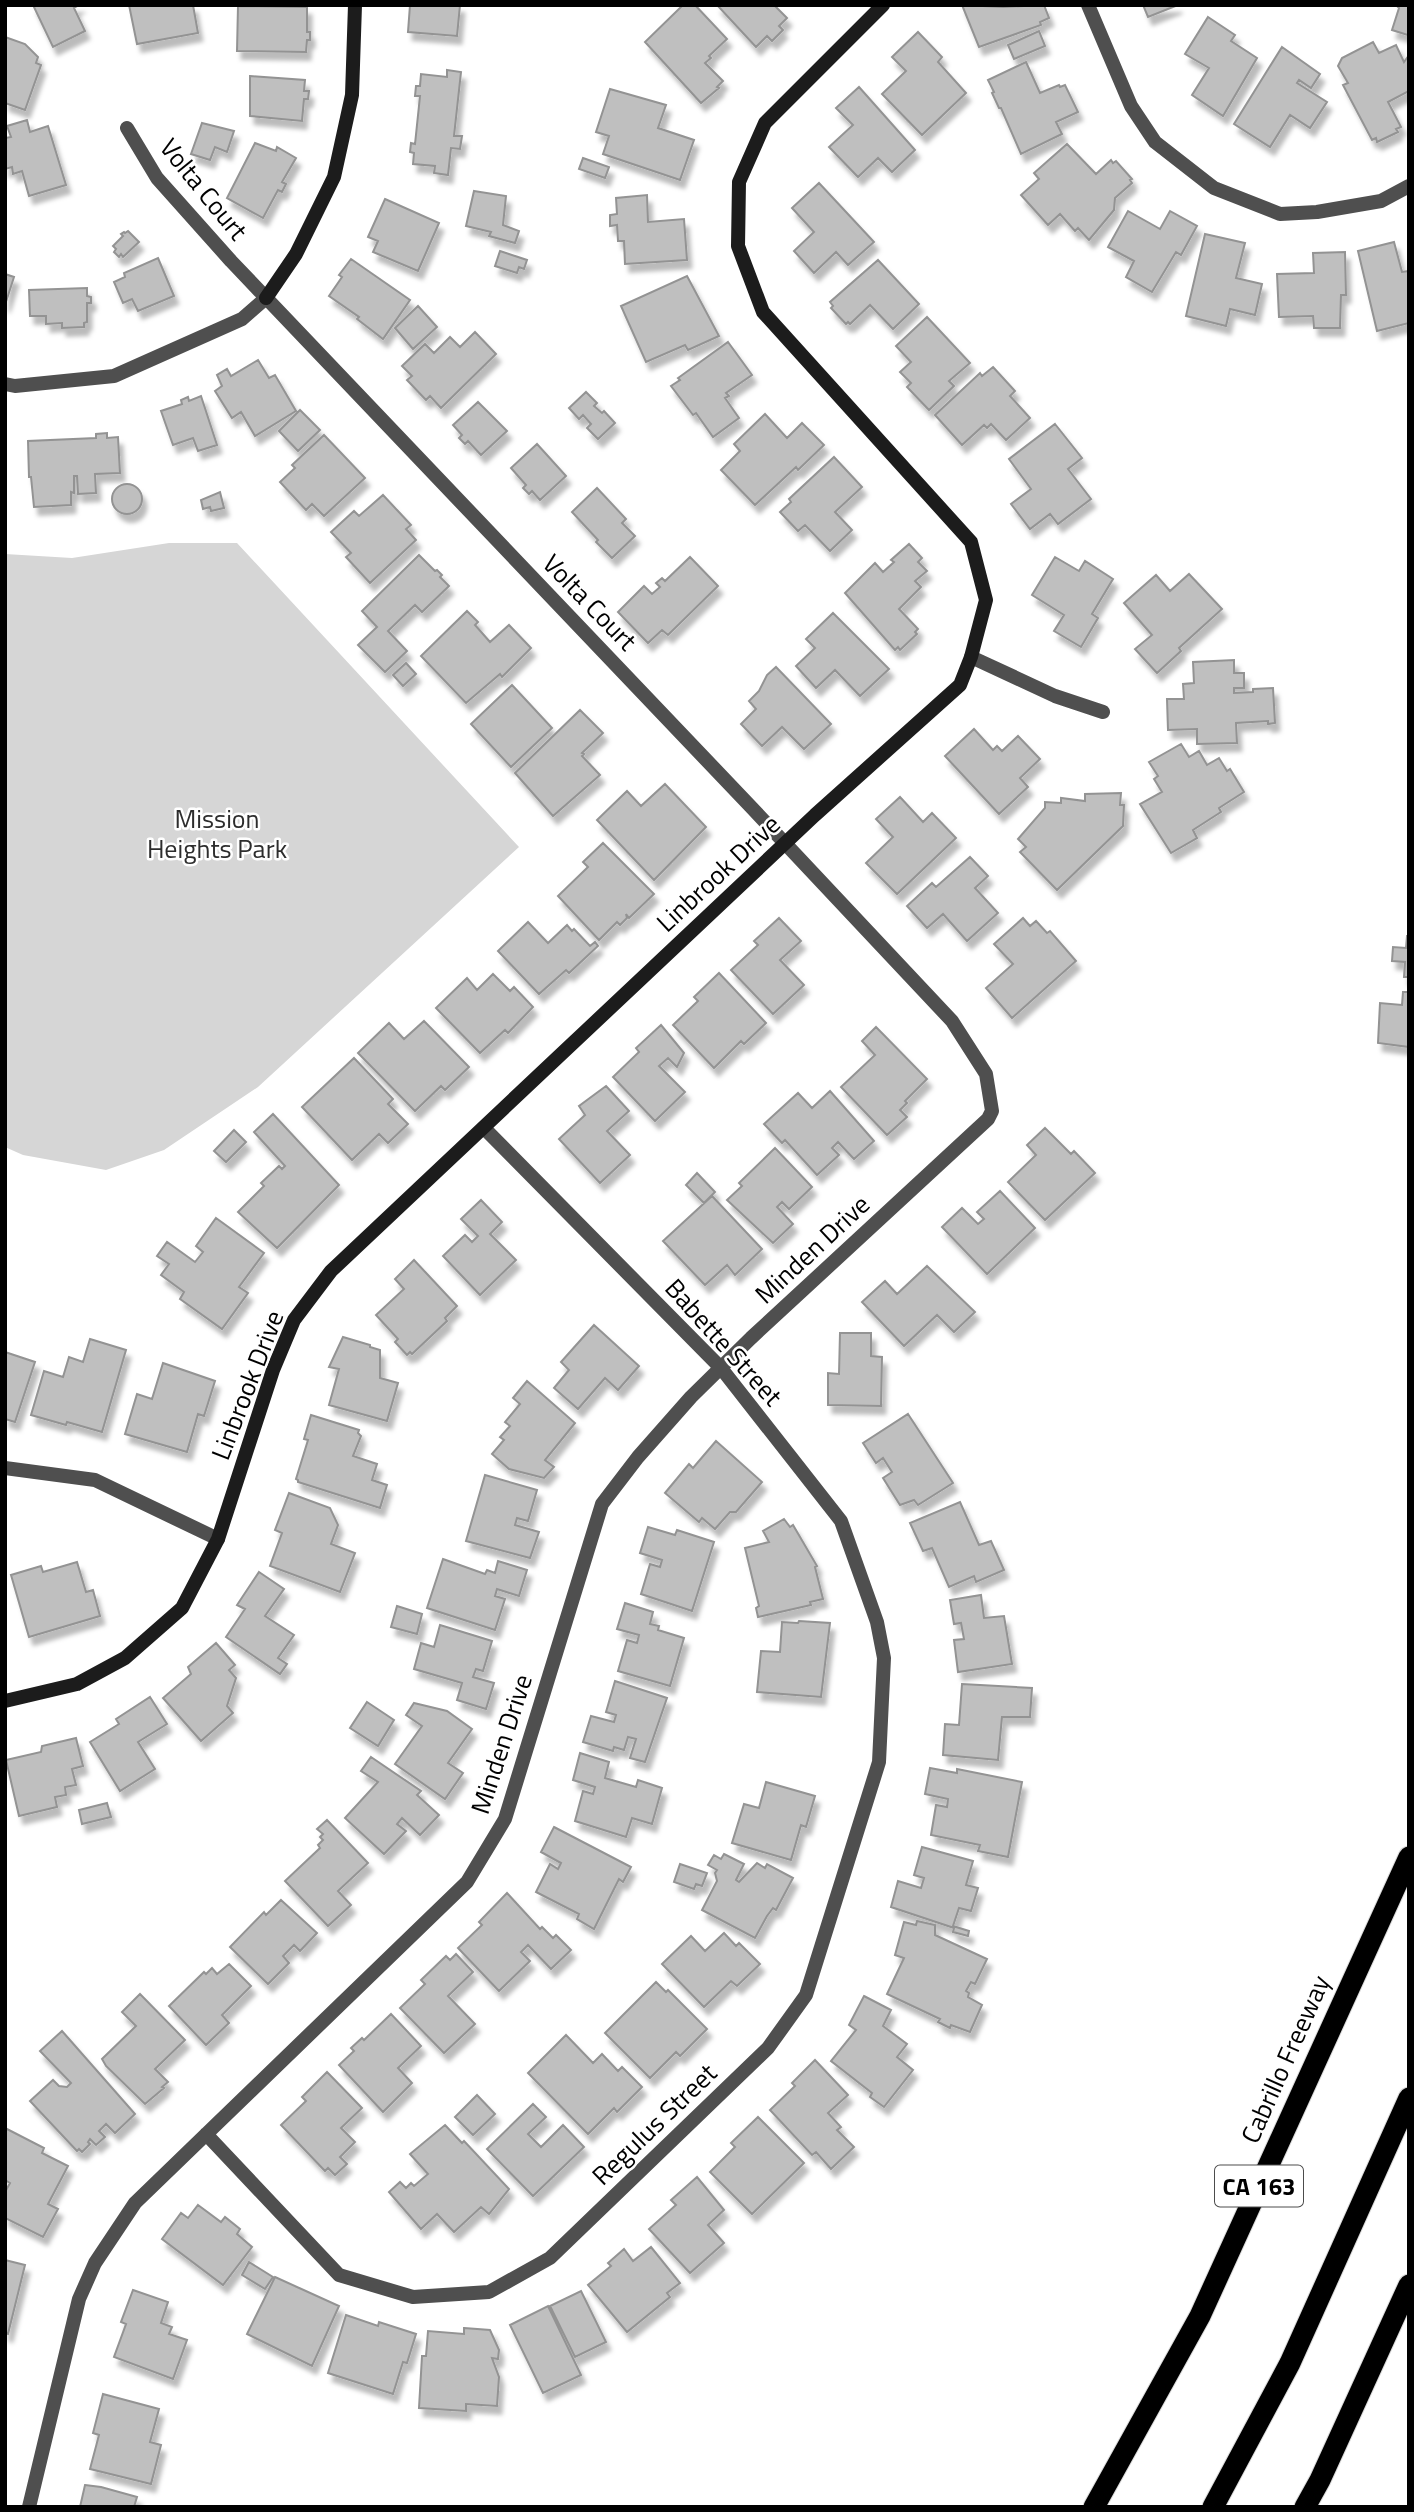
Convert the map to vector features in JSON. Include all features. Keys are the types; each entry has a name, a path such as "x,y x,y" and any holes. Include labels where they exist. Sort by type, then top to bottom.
{"highway":[{"name":"Cabrillo Freeway","path":"1094,2507 1200,2316 1409,1857"},
{"path":"1213,2507 1290,2362 1409,2098"},
{"path":"1305,2507 1320,2480 1409,2285"}],"street":[{"path":"5,384 15,386 114,376 233,324 266,298 296,254 334,177 352,95 355,5"},
{"name":"Linbrook Drive","path":"5,1702 77,1684 125,1658 182,1608 218,1539 273,1370 294,1320 331,1271 785,844 960,685 971,657 986,600 971,542 763,312 738,246 739,182 765,123 883,5"},
{"path":"1088,5 1130,106 1155,142 1214,188 1280,214 1317,212 1381,201 1409,186"},
{"name":"Volta Court","path":"127,128 158,178 266,298 952,1021 986,1074 992,1111 988,1119"},
{"path":"971,657 1055,696 1103,712"},
{"name":"Minden Drive","path":"29,2507 79,2299 95,2263 135,2203 467,1882 505,1819 602,1504 638,1457 691,1397 988,1119"},
{"name":"Babette Street","path":"484,1128 721,1368 841,1521 877,1622"},
{"path":"5,1468 95,1480 218,1539"},
{"name":"Regulus Street","path":"206,2134 339,2275 413,2297 489,2292 550,2258 768,2048 806,1995 879,1762 884,1658 877,1622"}],"green space":[{"name":"Mission Heights Park","path":"169,543 237,543 519,847 258,1087 164,1150 106,1170 23,1155 5,1147 5,554 72,558"}],"building":[{"path":"33,5 79,5 74,8 85,31 53,47"},
{"path":"129,5 193,5 198,33 137,44"},
{"path":"410,5 460,5 457,36 408,32"},
{"path":"683,5 695,5 727,39 705,63 723,81 717,87 719,88 701,103 645,42"},
{"path":"717,5 774,5 787,18 779,26 783,30 772,41 767,36 756,47"},
{"path":"962,5 1044,5 1049,18 1040,22 1041,25 979,47"},
{"path":"1143,5 1178,5 1148,17"},
{"path":"1396,5 1409,5 1409,38 1408,35 1392,30 1399,8"},
{"path":"238,6 307,7 307,32 310,32 310,40 307,40 306,52 237,51"},
{"path":"1208,17 1235,35 1231,41 1257,58 1223,116 1192,95 1209,68 1185,54"},
{"path":"1039,31 1045,46 1014,59 1008,45"},
{"path":"918,32 942,57 938,62 966,93 922,135 882,94 906,71 892,57"},
{"path":"5,37 25,44 38,57 36,63 41,65 25,110 5,103"},
{"path":"1373,42 1379,53 1396,45 1404,62 1409,55 1409,91 1388,102 1401,127 1396,129 1398,132 1377,142 1376,138 1372,140 1343,85 1348,83 1338,66 1342,58"},
{"path":"1282,47 1320,74 1311,88 1299,80 1297,83 1327,102 1310,128 1290,115 1270,147 1234,124"},
{"path":"1026,62 1040,93 1065,85 1078,112 1056,122 1062,134 1021,154 988,80"},
{"path":"447,70 461,72 454,136 462,136 460,149 451,148 448,175 434,173 435,166 413,164 414,153 410,152 411,143 415,144 420,96 415,96 416,86 420,86 421,74 447,77"},
{"path":"250,76 305,80 304,91 309,91 308,99 304,99 302,121 250,116"},
{"path":"859,87 915,150 892,172 878,158 858,177 829,147 853,125 836,108"},
{"path":"610,89 666,105 658,128 694,140 680,180 603,154 609,136 596,132"},
{"path":"27,120 30,132 48,126 66,185 29,196 22,171 13,174 12,167 5,169 5,138 11,137 7,126"},
{"path":"202,123 234,131 227,152 215,147 210,160 191,154"},
{"path":"255,143 276,151 277,147 296,158 282,182 286,184 282,192 278,190 263,218 227,198"},
{"path":"1067,144 1096,174 1111,160 1113,163 1116,161 1132,179 1132,183 1115,198 1114,210 1089,240 1078,228 1075,231 1060,214 1048,225 1021,195 1039,179 1034,173"},
{"path":"583,158 609,167 605,178 579,169"},
{"path":"819,183 874,242 848,265 836,252 814,273 794,251 814,232 792,208"},
{"path":"474,191 506,196 503,225 519,231 515,243 489,236 491,232 466,226"},
{"path":"647,195 648,222 684,219 687,260 625,264 624,241 618,241 617,225 610,226 610,215 617,214 616,198"},
{"path":"385,199 439,223 418,271 373,252 378,241 368,237"},
{"path":"1128,211 1160,229 1170,211 1197,226 1181,255 1176,252 1152,292 1126,277 1134,261 1108,247"},
{"path":"128,231 139,242 123,257 121,254 119,257 113,246 123,236 121,234"},
{"path":"1205,234 1245,243 1236,278 1262,284 1255,315 1230,309 1226,326 1186,316"},
{"path":"1394,242 1402,272 1409,271 1409,323 1377,331 1358,251"},
{"path":"500,251 527,260 524,269 519,267 517,273 495,266"},
{"path":"1345,252 1346,295 1341,295 1340,328 1314,328 1313,316 1279,317 1277,274 1314,273 1313,253"},
{"path":"158,258 174,296 138,311 132,299 123,303 114,282 125,277 124,273"},
{"path":"351,259 410,300 383,339 357,319 359,317 329,296 342,277 339,275"},
{"path":"878,260 919,304 893,329 870,305 850,324 846,324 831,308 833,306 830,302"},
{"path":"5,274 14,277 5,305"},
{"path":"687,276 719,336 688,350 685,345 646,362 621,306"},
{"path":"87,288 91,303 87,303 87,322 84,327 62,328 62,323 46,324 46,316 30,316 29,290"},
{"path":"418,306 437,327 413,349 395,328"},
{"path":"927,317 970,363 949,381 954,386 929,410 907,387 911,383 900,372 911,362 896,346"},
{"path":"475,332 496,354 441,408 430,396 426,400 407,380 412,376 402,366 425,344 434,353 450,337 460,347"},
{"path":"728,342 752,375 726,393 729,396 725,398 739,418 713,437 696,413 693,415 671,386"},
{"path":"258,360 269,378 275,375 296,411 255,436 241,412 232,418 215,391 222,386 217,375 227,369 231,376"},
{"path":"993,367 1015,391 1010,396 1030,418 1006,440 991,424 987,428 984,425 962,445 935,415 980,373 982,376"},
{"path":"586,392 597,403 594,406 602,413 604,411 615,423 598,439 587,428 591,424 583,415 579,419 569,408"},
{"path":"201,396 217,445 198,451 193,438 173,445 161,411 182,404 181,400 188,397 189,401"},
{"path":"478,402 507,431 481,455 468,441 465,444 459,438 462,435 453,425"},
{"path":"300,410 320,430 298,451 279,431"},
{"path":"765,414 787,438 802,423 824,445 755,505 721,470 740,451 734,444"},
{"path":"1055,424 1082,458 1068,469 1091,499 1058,524 1050,514 1030,529 1011,504 1031,489 1009,459"},
{"path":"107,433 107,438 118,437 120,473 95,474 96,493 78,494 77,476 74,476 71,505 34,507 29,477 28,441 96,438 96,434"},
{"path":"324,435 365,478 324,516 312,504 306,510 280,482 295,468 292,465"},
{"path":"537,444 566,476 540,500 532,491 529,494 523,488 526,485 511,468"},
{"path":"834,457 862,487 835,512 852,530 830,551 805,525 798,531 780,512 791,502 789,499"},
{"path":"127,484 138,488 142,499 138,510 127,514 116,510 112,499 116,488"},
{"path":"597,488 626,519 622,523 635,536 612,558 572,512"},
{"path":"220,492 224,508 211,511 210,507 203,509 201,500"},
{"path":"383,495 411,525 406,529 416,540 370,583 346,557 351,553 331,532 354,511 359,516"},
{"path":"909,544 922,558 918,562 927,571 915,581 921,587 899,609 918,629 915,632 917,634 900,650 898,647 895,650 845,593 875,563 883,572 894,562 891,560"},
{"path":"419,555 442,575 440,577 449,586 422,612 415,605 388,631 407,651 385,672 358,645 377,627 362,611"},
{"path":"690,557 718,586 668,635 662,630 648,643 618,612 644,586 652,594 660,587 656,583 662,578 665,581"},
{"path":"1055,557 1079,571 1085,561 1113,579 1092,614 1098,618 1081,647 1054,631 1064,615 1032,595"},
{"path":"1189,574 1222,609 1179,648 1181,651 1157,673 1135,649 1152,635 1124,603 1156,575 1170,591"},
{"path":"467,611 478,622 475,625 490,642 509,625 531,648 502,677 500,674 466,703 421,656"},
{"path":"833,613 889,669 860,696 835,670 816,688 796,666 815,648 806,639"},
{"path":"1234,660 1234,673 1244,673 1244,688 1234,688 1234,693 1273,688 1275,723 1236,723 1237,743 1197,744 1197,729 1168,730 1167,699 1184,699 1183,684 1194,683 1193,662"},
{"path":"406,663 416,674 403,686 393,675"},
{"path":"776,667 831,724 804,749 782,727 762,746 741,724 756,709 749,701"},
{"path":"512,685 552,728 511,767 471,724"},
{"path":"580,710 603,733 582,753 600,775 553,816 515,773"},
{"path":"974,729 993,750 997,746 1002,751 1018,736 1040,759 1020,778 1028,787 999,814 945,756"},
{"path":"1181,744 1189,757 1199,751 1207,765 1219,758 1227,771 1230,769 1244,792 1219,808 1221,812 1193,830 1197,838 1171,853 1140,804 1162,792 1154,779 1158,776 1149,762"},
{"path":"665,784 706,827 654,880 597,820 627,791 641,806"},
{"path":"1121,793 1120,805 1124,805 1123,826 1057,890 1020,852 1026,847 1018,839 1045,808 1045,802 1061,803 1061,798 1085,801 1085,794"},
{"path":"900,797 923,822 932,813 956,838 897,894 866,863 893,837 876,819"},
{"path":"603,843 654,894 629,918 626,914 627,918 620,925 617,922 599,940 558,896 588,867 583,862"},
{"path":"970,857 988,876 975,888 998,913 967,941 943,914 927,928 907,906 932,883 936,887"},
{"path":"779,918 801,941 780,960 804,985 773,1014 731,970 758,945 754,941"},
{"path":"1023,918 1030,926 1036,921 1047,933 1050,931 1076,961 1012,1018 986,988 1013,964 994,944"},
{"path":"528,922 548,943 567,925 590,946 595,942 598,946 569,973 566,970 539,994 498,951"},
{"path":"1407,936 1409,977 1404,977 1405,962 1392,961 1393,947 1406,948"},
{"path":"719,973 766,1023 744,1044 741,1041 714,1068 673,1025 698,1001 694,997"},
{"path":"493,974 510,991 514,987 533,1007 508,1033 505,1030 480,1053 436,1008 467,978 477,990"},
{"path":"1403,992 1409,992 1409,1047 1378,1043 1380,1003 1402,1005"},
{"path":"424,1021 469,1067 445,1090 441,1086 415,1111 358,1053 389,1023 404,1039"},
{"path":"661,1025 684,1053 677,1067 668,1058 659,1066 685,1092 655,1121 613,1077 639,1052 636,1048"},
{"path":"876,1027 927,1079 905,1101 907,1103 900,1110 907,1117 887,1135 841,1087 875,1055 862,1041"},
{"path":"354,1058 393,1099 388,1104 408,1124 388,1143 379,1134 352,1160 302,1107"},
{"path":"606,1086 629,1111 607,1131 630,1155 600,1183 559,1139 585,1115 579,1106"},
{"path":"830,1091 874,1141 854,1159 838,1142 832,1148 839,1155 817,1175 785,1140 782,1143 764,1124 798,1093 812,1108"},
{"path":"273,1114 339,1185 277,1248 238,1212 264,1186 261,1183 279,1166 282,1169 285,1166 254,1132"},
{"path":"1045,1128 1071,1154 1074,1151 1095,1173 1045,1220 1008,1182 1036,1155 1027,1145"},
{"path":"234,1130 246,1142 226,1162 214,1151"},
{"path":"775,1148 812,1187 789,1209 782,1202 777,1207 793,1224 773,1243 727,1200 742,1186 739,1183"},
{"path":"697,1173 715,1192 704,1203 686,1185"},
{"path":"1000,1191 1035,1228 987,1274 942,1227 962,1208 978,1224 984,1219 977,1212"},
{"path":"712,1196 762,1249 735,1275 727,1265 705,1285 663,1241"},
{"path":"481,1200 502,1222 490,1234 516,1260 480,1295 443,1256 465,1235 472,1242 478,1236 461,1219"},
{"path":"216,1218 264,1253 239,1287 248,1293 222,1329 180,1299 184,1292 161,1275 169,1264 157,1256 167,1242 195,1262 203,1252 196,1246"},
{"path":"414,1260 457,1306 445,1318 447,1321 412,1354 410,1352 407,1355 395,1342 398,1339 376,1315 404,1289 395,1279"},
{"path":"927,1266 975,1312 954,1332 937,1315 904,1346 862,1302 885,1281 897,1294"},
{"path":"594,1325 639,1366 618,1390 605,1378 578,1409 554,1388 569,1370 561,1362"},
{"path":"840,1333 871,1333 871,1356 882,1357 881,1406 828,1405 828,1373 839,1374"},
{"path":"343,1337 380,1350 380,1378 398,1383 387,1421 329,1405 339,1369 329,1367"},
{"path":"90,1339 126,1350 102,1432 31,1415 44,1371 63,1377 69,1357 83,1362"},
{"path":"5,1352 35,1362 15,1422 5,1419"},
{"path":"163,1363 215,1381 204,1416 198,1414 187,1452 125,1434 137,1394 152,1399"},
{"path":"527,1381 575,1423 545,1460 554,1467 544,1478 509,1469 492,1454 504,1440 500,1437 510,1426 505,1422 520,1404 513,1398"},
{"path":"908,1414 953,1483 918,1505 914,1500 900,1505 883,1478 892,1472 883,1458 876,1463 863,1443"},
{"path":"311,1415 359,1430 361,1436 353,1456 377,1464 372,1480 387,1485 380,1508 298,1482 296,1479 308,1440 304,1439"},
{"path":"716,1441 762,1482 736,1512 730,1512 715,1529 702,1518 699,1522 665,1493 689,1464 693,1468"},
{"path":"485,1475 537,1490 528,1521 517,1518 515,1525 539,1532 530,1558 466,1541"},
{"path":"289,1493 330,1508 338,1525 331,1544 355,1553 340,1592 270,1566 282,1533 275,1530"},
{"path":"960,1502 979,1545 991,1541 1004,1570 976,1582 974,1576 949,1587 932,1548 923,1551 910,1523"},
{"path":"784,1519 790,1527 793,1525 817,1566 815,1567 823,1599 810,1602 811,1605 758,1617 756,1608 759,1606 745,1548 769,1542 763,1531"},
{"path":"648,1527 675,1535 677,1530 714,1542 692,1611 641,1594 650,1564 660,1567 662,1560 640,1553"},
{"path":"443,1559 485,1574 487,1570 495,1573 498,1561 527,1570 519,1596 497,1589 495,1596 505,1599 495,1630 427,1608"},
{"path":"77,1562 86,1592 93,1590 100,1616 29,1637 11,1575 41,1566 43,1572"},
{"path":"259,1572 284,1589 265,1616 294,1635 278,1658 287,1664 280,1674 226,1637 245,1609 237,1605"},
{"path":"981,1595 984,1618 1004,1616 1012,1664 958,1672 954,1640 964,1639 961,1623 954,1624 950,1600"},
{"path":"625,1603 653,1612 650,1624 659,1626 658,1630 684,1638 670,1686 618,1671 627,1640 637,1643 639,1635 617,1629"},
{"path":"397,1606 422,1614 417,1634 391,1627"},
{"path":"782,1622 830,1623 821,1697 757,1692 761,1651 780,1652"},
{"path":"440,1625 492,1641 483,1671 476,1669 473,1677 494,1683 486,1709 457,1700 462,1683 414,1669 421,1643 434,1647"},
{"path":"216,1643 235,1665 229,1670 236,1678 227,1706 233,1713 201,1741 163,1698 191,1674 188,1667"},
{"path":"615,1681 667,1698 645,1762 630,1758 636,1739 628,1737 624,1750 614,1747 613,1751 583,1742 591,1716 614,1722 616,1715 606,1712"},
{"path":"962,1684 1032,1688 1030,1717 1002,1717 998,1760 943,1755 945,1724 959,1725"},
{"path":"150,1697 167,1724 138,1742 155,1769 120,1791 90,1742 119,1724 116,1719"},
{"path":"367,1702 394,1720 378,1746 350,1728"},
{"path":"414,1703 447,1711 472,1729 448,1763 463,1773 445,1799 395,1764 422,1726 406,1715"},
{"path":"76,1738 83,1766 72,1769 76,1785 65,1787 66,1795 55,1797 57,1807 19,1816 6,1760 41,1752 42,1746"},
{"path":"580,1753 609,1762 605,1778 636,1787 638,1780 662,1788 652,1824 632,1818 626,1837 575,1821 583,1791 593,1794 595,1787 573,1780"},
{"path":"371,1757 421,1791 417,1795 439,1815 420,1835 402,1818 397,1824 406,1831 384,1854 345,1818 378,1782 361,1771"},
{"path":"930,1768 957,1773 957,1769 1022,1782 1008,1857 978,1851 980,1845 931,1835 936,1805 947,1807 948,1799 925,1794"},
{"path":"766,1782 815,1796 806,1827 801,1825 791,1860 732,1843 744,1804 759,1808"},
{"path":"107,1803 111,1817 82,1824 79,1810"},
{"path":"327,1820 368,1863 338,1891 351,1905 328,1926 285,1881 320,1848 318,1845 323,1840 320,1837 323,1834 317,1829"},
{"path":"554,1827 631,1867 623,1882 619,1879 594,1929 577,1919 579,1914 536,1892 550,1864 558,1869 561,1863 541,1852"},
{"path":"922,1847 973,1861 966,1885 978,1888 971,1911 959,1908 953,1926 969,1931 968,1936 953,1932 954,1928 891,1907 898,1881 921,1888 924,1878 914,1875"},
{"path":"724,1854 744,1864 736,1880 739,1882 757,1863 765,1868 767,1864 793,1878 776,1910 773,1908 767,1916 755,1938 702,1910 717,1881 717,1870 708,1865 714,1855 721,1859"},
{"path":"680,1864 707,1873 702,1886 696,1884 694,1889 674,1882"},
{"path":"507,1893 540,1929 542,1927 553,1938 556,1935 571,1950 551,1969 528,1945 521,1952 530,1961 499,1991 458,1948 482,1925 479,1922"},
{"path":"281,1900 317,1933 300,1951 294,1945 283,1956 289,1963 268,1984 230,1947 264,1912 266,1915"},
{"path":"917,1921 935,1925 935,1935 987,1959 975,1984 971,1982 966,1991 969,1993 968,1997 982,2005 970,2032 951,2025 950,2028 938,2022 940,2019 887,1994 904,1958 895,1955 904,1922 916,1925"},
{"path":"724,1933 736,1946 739,1943 760,1964 737,1986 731,1981 704,2007 662,1964 691,1936 705,1951"},
{"path":"456,1954 473,1972 448,1996 475,2024 444,2053 400,2008 425,1984 421,1980 446,1956 450,1960"},
{"path":"229,1964 251,1986 222,2015 229,2023 206,2045 169,2006 204,1972 206,1974 212,1968 217,1974"},
{"path":"656,1982 666,1992 668,1990 707,2029 680,2056 676,2052 650,2078 605,2033"},
{"path":"140,1994 185,2040 155,2069 168,2082 145,2104 102,2059 136,2026 122,2012"},
{"path":"864,1996 891,2010 883,2026 907,2044 897,2057 913,2070 884,2107 870,2097 872,2093 831,2061 856,2030 849,2025"},
{"path":"391,2014 421,2046 398,2068 412,2083 383,2112 339,2065 354,2051 351,2048 362,2038 364,2040"},
{"path":"62,2031 135,2114 115,2133 106,2124 99,2131 105,2137 96,2145 90,2139 90,2144 82,2152 79,2149 77,2151 30,2101 53,2080 59,2086 67,2087 71,2083 40,2051"},
{"path":"566,2035 593,2063 602,2054 618,2071 622,2067 642,2087 617,2112 614,2108 588,2134 528,2073"},
{"path":"815,2060 848,2095 828,2113 841,2127 837,2130 854,2147 831,2169 816,2152 812,2155 770,2110 795,2086 792,2083"},
{"path":"327,2072 362,2108 341,2128 355,2142 340,2157 347,2164 335,2175 328,2168 325,2171 281,2125 306,2101 302,2097"},
{"path":"477,2095 495,2114 473,2135 455,2117"},
{"path":"533,2104 546,2117 528,2134 541,2147 563,2125 584,2147 533,2196 487,2149"},
{"path":"758,2117 804,2163 752,2214 710,2172 735,2147 731,2143"},
{"path":"445,2125 462,2143 464,2141 509,2189 489,2214 481,2207 454,2232 437,2214 421,2229 389,2192 400,2182 406,2188 411,2183 414,2186 428,2174 410,2154"},
{"path":"5,2128 44,2148 42,2153 68,2166 48,2204 58,2209 43,2237 5,2218 5,2192 10,2183 5,2180"},
{"path":"697,2177 724,2210 708,2225 724,2243 690,2273 649,2229 676,2205 671,2200"},
{"path":"198,2205 221,2222 225,2217 240,2229 237,2234 252,2247 223,2285 162,2239 181,2213 188,2218"},
{"path":"651,2247 680,2283 667,2293 670,2297 627,2332 588,2285 611,2266 608,2263 624,2249 633,2261"},
{"path":"5,2260 25,2265 8,2334 5,2333"},
{"path":"249,2262 273,2277 265,2289 242,2275"},
{"path":"275,2277 339,2306 312,2366 247,2334"},
{"path":"133,2290 168,2302 161,2323 172,2327 169,2334 187,2340 173,2379 114,2357 126,2324 121,2322"},
{"path":"581,2291 606,2342 575,2357 550,2306"},
{"path":"548,2306 581,2375 543,2393 510,2325"},
{"path":"346,2315 378,2326 379,2322 416,2334 407,2363 403,2362 393,2394 328,2373"},
{"path":"464,2328 490,2330 499,2350 498,2359 492,2358 499,2377 497,2406 466,2404 466,2411 419,2408 422,2356 426,2356 428,2331 464,2334"},
{"path":"103,2394 159,2409 150,2442 161,2445 151,2484 90,2469 99,2435 93,2433"},
{"path":"85,2485 137,2497 134,2507 80,2507"}]}
